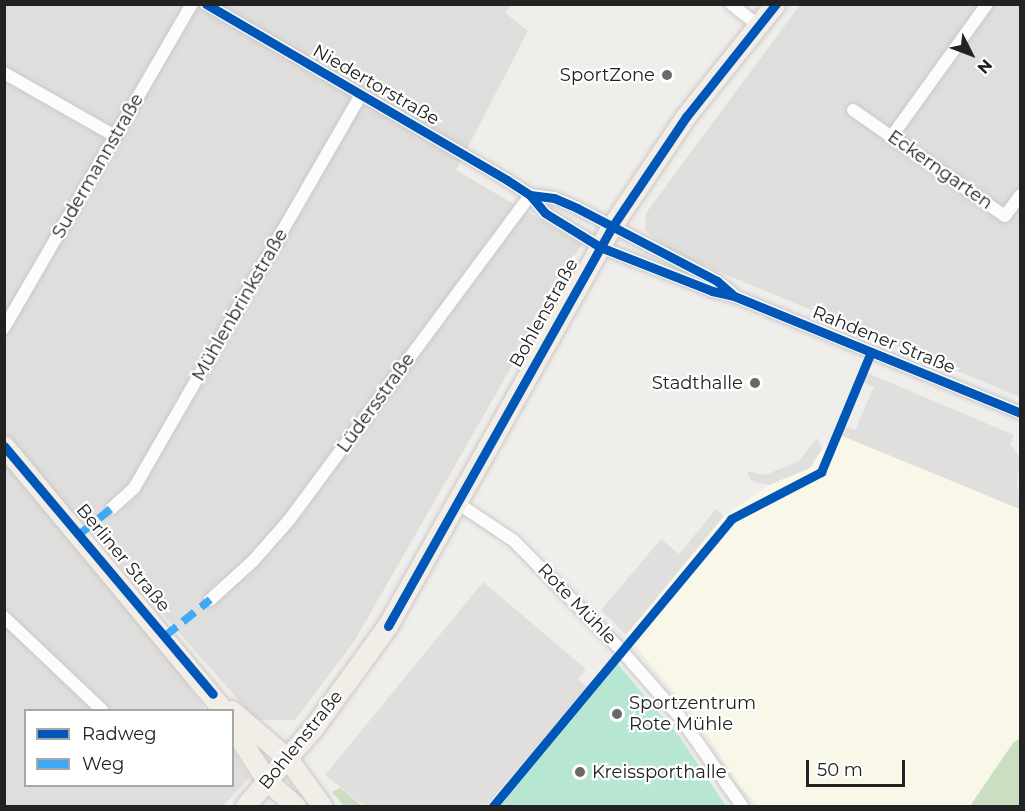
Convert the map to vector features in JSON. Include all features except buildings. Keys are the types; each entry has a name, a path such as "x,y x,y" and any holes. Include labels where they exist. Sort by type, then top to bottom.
{"main road":[{"name":"Bohlenstraße","path":"246,807 288,759 372,651 459,504 586,268 686,117 776,4"},
{"name":"Berliner Straße","path":"4,446 218,702"},
{"name":"Berliner Straße","path":"234,713 288,759 322,807"},
{"path":"234,729 268,782 296,807"}],"street":[{"name":"Sudermannstraße","path":"4,328 192,4"},
{"name":"Niedertorstraße","path":"206,4 360,97 530,195 545,213 600,247"},
{"path":"731,4 759,26"},
{"path":"892,136 987,4"},
{"path":"4,73 116,136"},
{"name":"Mühlenbrinkstraße","path":"112,508 134,488 360,97"},
{"name":"Eckerngarten","path":"853,110 1005,216 1020,195"},
{"name":"Niedertorstraße","path":"530,195 554,198 612,227"},
{"name":"Lüdersstraße","path":"210,600 253,561 289,520 530,195"},
{"name":"Rahdener Straße","path":"612,227 717,281 735,296"},
{"name":"Rahdener Straße","path":"600,247 712,291 735,296 1020,413"},
{"name":"Rote Mühle","path":"459,504 514,540 622,651 679,716 742,807"},
{"path":"4,617 100,709"}],"shaded area":[{"path":"5,5 511,5 505,13 528,31 456,170 582,244 355,640 295,720 256,720 5,435"},
{"path":"118,5 176,5 161,33 153,28 149,34 123,20 128,10"},
{"path":"800,5 1020,5 1020,397 667,250 645,230 646,213"},
{"path":"865,372 1014,435 1010,444 1020,458 1017,482 1020,509 840,435 843,426 855,430 874,387 861,381"},
{"path":"840,435 1020,509 1020,738 970,806 758,806 736,781 698,720 626,635 724,516 769,485 810,468 822,449"},
{"path":"817,438 822,449 810,468 769,485 751,481 747,471 765,475 799,461"},
{"path":"4,462 146,621 204,709 24,709 24,787 234,787 234,753 250,777 223,806 5,806"},
{"path":"716,509 724,516 626,635 601,610 661,539 679,554"},
{"path":"483,582 586,669 578,679 588,688 486,806 364,806 325,775"}],"green space":[{"name":"Sportzentrum Rote Mühle","path":"615,661 679,736 726,806 495,806"},
{"path":"1020,738 1020,806 970,806 1013,743"},
{"path":"340,788 362,806 344,806 332,792"}],"marked path":[{"path":"81,533 112,508"},
{"path":"165,636 210,600"}],"cycle path":[{"path":"206,4 507,180 530,195 545,213 600,247 712,291 734,296 1020,413"},
{"path":"388,626 612,227 686,117 776,4"},
{"path":"530,195 554,198 577,208 717,281 732,294"},
{"path":"493,806 731,519 821,472 871,352"},
{"path":"4,446 213,694"}],"place":[{"name":"SportZone","path":"667,75"},
{"name":"Stadthalle","path":"755,383"},
{"name":"Sportzentrum Rote Mühle","path":"617,714"},
{"name":"Kreissporthalle","path":"580,772"}]}
